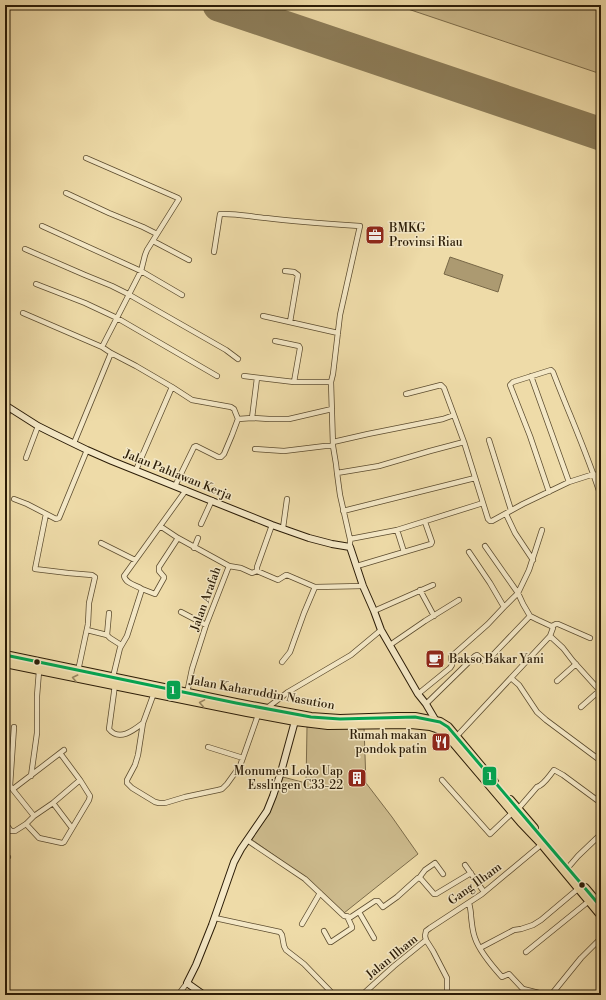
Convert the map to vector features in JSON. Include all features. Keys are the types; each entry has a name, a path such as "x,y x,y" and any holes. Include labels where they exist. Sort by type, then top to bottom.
{"highway":[{"name":"Jalan Kaharuddin Nasution","path":"5,655 78,671 154,693 235,706 267,709 311,717 340,719 415,717 435,724 443,724 448,727 515,811 521,822 601,906"},
{"name":"Jalan Kaharuddin Nasution","path":"5,664 39,671 187,693 258,714 295,721 328,725 395,724 430,726 435,724"},
{"name":"Jalan Kaharuddin Nasution","path":"435,724 453,742 567,870 579,888 601,915"}],"street":[{"path":"86,158 179,198 179,201 145,255 141,271 102,347"},
{"path":"66,193 157,234"},
{"path":"214,252 220,214 229,213 248,217 308,223 360,226 340,315 331,382 333,444 340,495 350,539 350,547 363,586 381,630 418,694 426,704 435,724"},
{"path":"42,226 141,271 182,295"},
{"path":"153,241 189,260"},
{"path":"25,249 128,294 226,350 238,359"},
{"path":"285,271 294,272 298,275 290,322"},
{"path":"36,284 85,303 116,318 217,376"},
{"path":"23,313 102,347 194,400 209,402 234,409 238,420 224,454 221,457 218,457 196,446 194,447 175,486"},
{"path":"263,316 338,333"},
{"path":"275,341 299,346 300,348 294,382"},
{"path":"74,443 111,353"},
{"path":"549,492 530,436 510,385 513,382 552,370 594,474 601,497"},
{"path":"244,376 294,382 331,382"},
{"path":"531,376 569,482"},
{"path":"252,418 257,378"},
{"path":"406,394 441,385 444,388 464,442 482,503 490,521 569,482 594,474"},
{"path":"136,470 172,387"},
{"path":"5,422 7,407"},
{"name":"Jalan Pahlawan Kerja","path":"7,407 38,426 87,450 175,486 272,525 319,541 350,547"},
{"path":"238,420 252,418 269,420 289,419 332,409"},
{"path":"255,449 284,451 325,446 368,434 454,416"},
{"path":"26,458 38,426"},
{"path":"489,440 511,510"},
{"path":"337,473 379,466 464,442"},
{"path":"14,499 56,519 59,518 87,450"},
{"path":"343,511 475,478"},
{"path":"178,538 160,567 159,571 164,578 155,594 142,589 124,578 135,560 186,490"},
{"path":"283,528 287,499"},
{"path":"201,524 212,500"},
{"path":"350,539 397,530 482,503"},
{"path":"46,514 36,569 92,575 95,577 89,602 87,630 78,671"},
{"path":"506,514 515,533 533,560"},
{"path":"357,566 432,544 425,522"},
{"path":"257,571 256,567 272,525"},
{"name":"Jalan Arafah","path":"160,526 194,548 229,566 206,624 192,669 187,693"},
{"path":"397,530 404,552"},
{"path":"418,694 450,668 452,665 451,657 488,624 518,593 533,560 542,530"},
{"path":"194,548 198,538"},
{"path":"101,543 135,560"},
{"path":"485,546 518,593 530,616 552,626 557,624 590,638"},
{"path":"469,552 504,607"},
{"path":"229,566 241,568 252,573 257,571 278,580 287,575 315,587 363,586"},
{"path":"374,611 433,585"},
{"path":"282,662 290,652 315,587"},
{"path":"142,589 126,636 120,648 114,681 109,729 112,732 121,735 132,732 143,723"},
{"path":"420,590 434,616"},
{"path":"390,645 459,600"},
{"path":"181,612 206,624"},
{"path":"107,634 109,613"},
{"path":"426,704 475,656 479,656 484,661 488,660 530,616"},
{"path":"456,737 550,636 552,626"},
{"path":"87,630 107,634 110,638 121,645"},
{"path":"267,709 288,692 351,655 381,630"},
{"path":"550,636 563,648 600,692 581,707"},
{"path":"557,681 576,664"},
{"path":"31,776 38,724 37,709 39,671"},
{"path":"511,678 519,685 537,712 546,720 599,760 601,751"},
{"path":"154,693 143,723 138,756 127,782 132,788 155,802 164,803 222,789 240,766 258,714"},
{"path":"178,995 187,983 196,964 215,918 234,862 267,811 274,796 295,721"},
{"path":"14,727 9,787 34,816"},
{"path":"208,747 243,758"},
{"path":"9,787 31,776 62,752 90,796 64,842 61,843 39,838 26,824"},
{"path":"442,780 490,834 515,811 537,787 543,784 554,770 601,803"},
{"path":"5,823 13,832 26,824 80,780"},
{"path":"53,803 72,828"},
{"path":"567,870 578,856 601,834"},
{"path":"247,840 298,875 342,914 351,917 375,901 378,901 383,907 397,897 419,878 425,870 435,863 443,874"},
{"name":"Gang Ilham","path":"426,940 425,933 430,928 484,892 542,844"},
{"path":"465,865 484,892"},
{"path":"419,878 434,894 436,894 471,873"},
{"path":"480,948 514,930 533,925 579,888"},
{"path":"302,924 320,893"},
{"path":"526,952 589,901"},
{"path":"469,903 475,938 480,948 502,977 509,974 523,989 547,995"},
{"path":"359,912 374,938"},
{"path":"324,931 331,942 351,930 352,928 347,916"},
{"path":"215,918 280,932 286,950 304,964 334,995"},
{"path":"551,995 581,958 601,938"},
{"name":"Jalan Ilham","path":"362,995 426,940 447,978 447,995"},
{"path":"187,983 204,995"},
{"path":"5,985 5,995"}],"shaded area":[{"path":"396,5 601,5 601,74"},
{"path":"450,257 503,275 498,292 444,274"},
{"path":"307,727 364,727 366,783 418,854 344,913 306,878 251,839 269,814 283,777 306,784"}],"runway":[{"path":"219,5 601,134"}],"transit line":[{"name":"1","path":"5,655 311,717 340,719 415,717 440,722 448,727 601,907"}],"place":[{"name":"BMKG Provinsi Riau","path":"375,235"},
{"name":"Bakso Bakar Yani","path":"435,659"},
{"name":"Rumah makan pondok patin","path":"441,742"},
{"name":"Monumen Loko Uap Esslingen C33-22","path":"357,778"}]}
